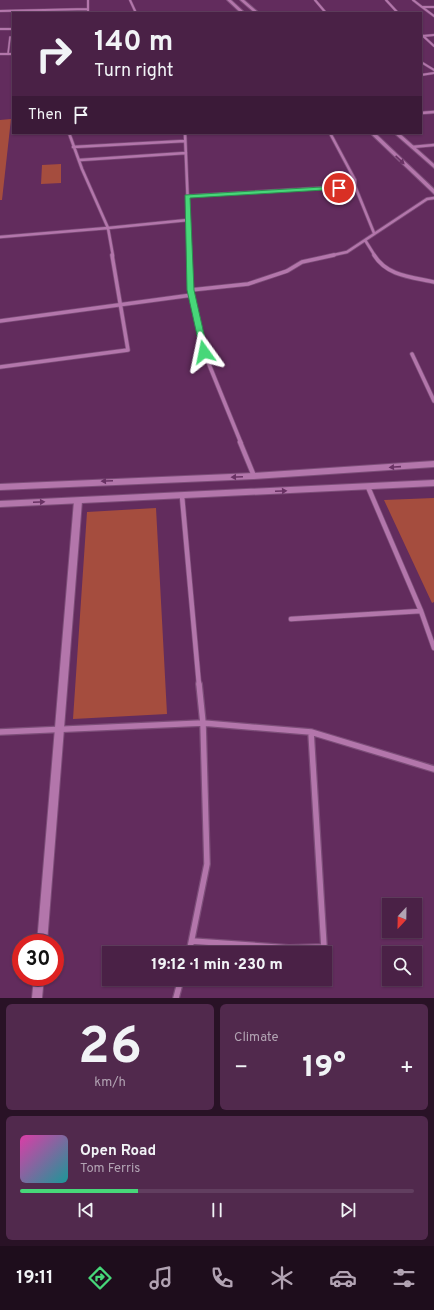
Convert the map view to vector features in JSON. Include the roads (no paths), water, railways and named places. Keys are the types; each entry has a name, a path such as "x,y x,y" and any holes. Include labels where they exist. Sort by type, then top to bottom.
{"main road":[{"path":"230,0 242,12"},
{"path":"242,0 257,12"},
{"path":"373,134 434,192"},
{"path":"397,134 434,166"},
{"path":"0,487 254,476 434,464"},
{"path":"0,504 434,484"}],"street":[{"path":"0,12 88,9 88,0"},
{"path":"130,0 136,12"},
{"path":"314,0 325,12"},
{"path":"386,0 397,12"},
{"path":"413,0 434,16"},
{"path":"422,7 434,7"},
{"path":"0,29 12,29"},
{"path":"422,35 434,35"},
{"path":"422,35 434,46"},
{"path":"0,54 12,54"},
{"path":"422,63 434,71"},
{"path":"422,75 434,71"},
{"path":"422,113 434,112"},
{"path":"0,367 128,350 108,228 97,199 83,171 69,134"},
{"path":"185,134 192,295 204,352 254,476"},
{"path":"331,134 355,180 355,186 374,233"},
{"path":"74,147 185,141"},
{"path":"412,147 434,145"},
{"path":"80,160 186,153"},
{"path":"187,196 355,186"},
{"path":"191,290 248,284 287,271 302,262 347,252 427,199 434,198"},
{"path":"0,237 188,220"},
{"path":"365,240 378,263 395,274 434,282"},
{"path":"0,321 192,295"},
{"path":"412,354 434,401"},
{"path":"368,487 421,611 434,648"},
{"path":"182,496 202,724 207,864 191,946"},
{"path":"43,934 78,501"},
{"path":"291,619 421,611"},
{"path":"0,732 202,724 311,732 434,769"},
{"path":"192,940 289,948 324,947 311,732"},
{"path":"37,998 38,986"},
{"path":"176,998 179,986"}],"lane":[{"path":"8,54 10,37"}]}
